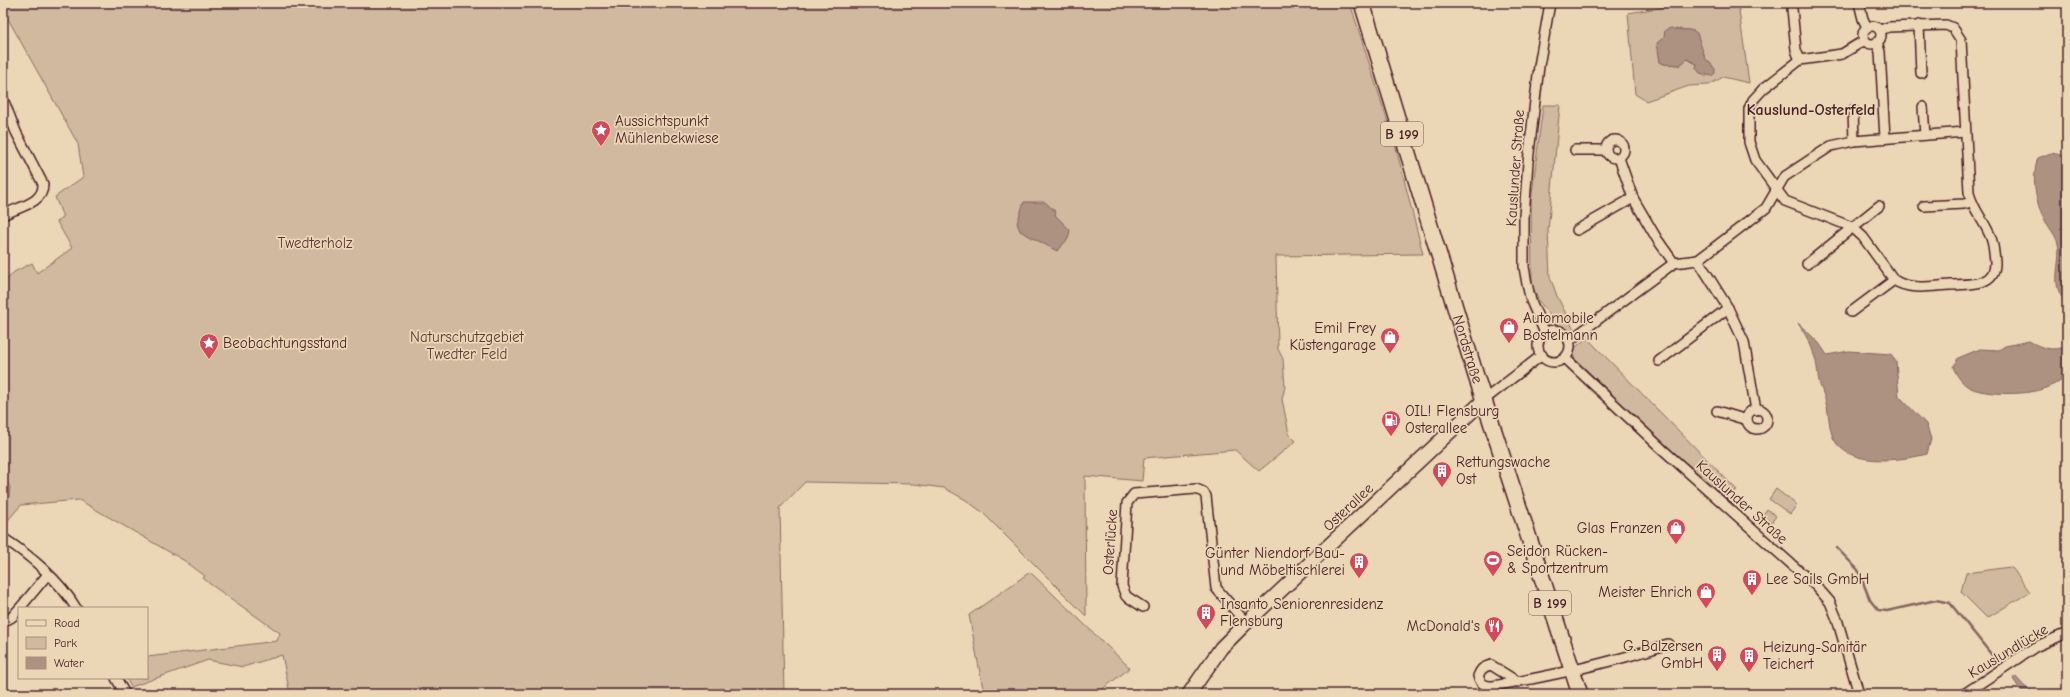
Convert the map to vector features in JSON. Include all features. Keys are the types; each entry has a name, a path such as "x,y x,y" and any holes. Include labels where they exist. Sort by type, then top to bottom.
{"main road":[{"name":"Nordstraße","path":"1362,3 1484,400 1580,694"}],"street":[{"name":"Kauslunder Straße","path":"1545,333 1531,300 1527,284 1524,267 1524,216 1528,161 1537,80 1550,3"},
{"path":"1859,3 1862,19 1867,27"},
{"path":"1792,9 1796,50 1800,60"},
{"path":"1919,25 1921,73"},
{"path":"1865,40 1842,54 1800,60 1763,88 1753,100 1749,109 1748,132 1751,151 1755,160 1785,201 1852,227 1863,237 1894,280 1900,284 1913,287 1975,284 1988,279 1992,275 1995,267 1994,246 1991,236 1971,202 1965,132 1961,40 1953,28 1946,25 1890,27 1880,30 1876,27 1867,27"},
{"path":"1865,40 1864,31 1867,27"},
{"path":"1865,40 1872,44 1877,42 1881,36 1880,30"},
{"path":"1877,42 1880,52 1885,138"},
{"path":"3,99 16,132 43,184 43,192 39,198 3,215"},
{"path":"1923,107 1925,135"},
{"path":"1853,110 1854,141"},
{"path":"1569,341 1674,263 1698,260 1766,208 1784,177 1831,146 1854,141 1965,132"},
{"path":"1612,141 1621,142 1624,151 1619,158 1610,157 1606,150 1606,146 1612,141"},
{"path":"1575,150 1606,150"},
{"path":"1619,158 1633,198 1656,240 1674,263"},
{"path":"1577,230 1633,198"},
{"path":"1924,206 1964,204 1971,202"},
{"path":"1806,264 1879,206"},
{"path":"1698,260 1728,308 1744,342 1756,410"},
{"path":"1852,312 1894,280"},
{"path":"1659,361 1728,308"},
{"path":"1554,330 1560,331 1569,341 1570,350 1565,358 1555,362 1550,361 1542,355 1538,345 1545,333 1554,330"},
{"name":"Osterallee","path":"1189,694 1221,648 1246,623 1484,400 1542,355"},
{"name":"Kauslunder Straße","path":"1565,358 1661,448 1817,587 1830,602 1837,619 1859,694"},
{"path":"1717,411 1747,420 1753,428 1763,427 1767,419 1765,413 1756,410 1750,412 1747,420"},
{"name":"Osterlücke","path":"1143,607 1126,596 1122,586 1127,503 1134,494 1196,489 1203,492 1206,496 1216,588 1246,623"},
{"path":"3,538 48,574 62,588 75,607"},
{"path":"20,607 48,574"},
{"path":"3,622 12,617 18,609"},
{"name":"Kauslundlücke","path":"1964,694 2035,647 2067,633"},
{"path":"1518,682 1572,670 1668,644"},
{"path":"117,679 125,694"}],"green space":[{"name":"Twedterholz","path":"3,3 1350,3 1396,148 1423,254 1276,256 1278,349 1283,359 1285,387 1282,399 1289,434 1296,441 1259,471 1235,450 1144,458 1142,481 1085,476 1086,616 982,512 966,500 944,488 914,484 805,482 780,508 784,694 290,694 282,655 243,667 208,660 131,687 127,679 148,679 148,657 277,641 280,633 210,584 203,578 205,576 185,561 79,500 21,505 3,526 3,504 9,498 10,487 3,477 3,343 6,310 3,284 14,272 32,263 37,273 72,248 57,222 63,217 55,197 83,177 78,144 3,10"},
{"path":"1689,3 1738,3 1749,83 1723,77 1709,85 1689,86 1646,101 1635,94 1628,13","holes":["1680,29 1694,31 1705,58 1713,66 1706,77 1696,68 1697,64 1687,59 1680,65 1664,64 1660,62 1659,51 1665,34"]},
{"path":"1543,105 1560,105 1548,231 1550,277 1557,296 1575,332 1571,332 1558,325 1538,300 1532,284 1531,202"},
{"path":"1587,338 1737,490 1724,496 1662,442 1575,359 1572,350"},
{"path":"1776,489 1797,505 1790,514 1769,499"},
{"path":"1767,509 1776,516 1771,523 1762,516"},
{"path":"2010,567 2030,592 1987,618 1961,592 1966,573"},
{"path":"1030,572 1130,668 1096,694 984,694 969,615"}],"water":[{"path":"1671,28 1678,30 1691,30 1697,33 1705,58 1715,69 1715,73 1712,76 1700,73 1696,68 1697,64 1687,59 1680,65 1664,64 1660,62 1657,43 1664,37 1665,30"},
{"path":"2051,153 2061,155 2067,162 2067,302 2061,296 2058,289 2057,275 2059,252 2057,241 2042,215 2035,191 2035,174 2038,158"},
{"path":"1024,202 1045,202 1056,212 1055,215 1070,230 1068,239 1057,251 1020,231 1017,223"},
{"path":"1798,323 1819,343 1827,355 1849,351 1891,354 1896,362 1899,396 1926,424 1931,439 1927,454 1893,460 1867,459 1855,456 1845,451 1837,444 1832,435 1825,398 1819,382 1813,351"},
{"path":"2029,341 2038,346 2052,349 2067,346 2067,375 2053,385 2043,389 2005,394 1983,392 1967,386 1958,377 1953,367 1958,358 1980,349 1999,350 2005,346"},
{"path":"2015,676 2032,691 2053,690 2060,694 2023,694 2013,679"}],"waterway":[{"path":"1837,548 1858,570 1870,600 1878,610 1887,611 1936,600 1950,603 1995,659"}],"place":[{"name":"Aussichtspunkt Mühlenbekwiese","path":"601,147"},
{"name":"Automobile Bostelmann","path":"1509,344"},
{"name":"Emil Frey Küstengarage","path":"1390,354"},
{"name":"Beobachtungsstand","path":"209,360"},
{"name":"OIL! Flensburg Osterallee","path":"1391,437"},
{"name":"Rettungswache Ost","path":"1442,488"},
{"name":"Glas Franzen","path":"1676,545"},
{"name":"Seidon Rücken- & Sportzentrum","path":"1493,577"},
{"name":"Günter Niendorf Bau- und Möbeltischlerei","path":"1359,579"},
{"name":"Lee Sails GmbH","path":"1752,596"},
{"name":"Meister Ehrich","path":"1706,609"},
{"name":"Insanto Seniorenresidenz Flensburg","path":"1206,630"},
{"name":"McDonald's","path":"1494,643"},
{"name":"G. Balzersen GmbH","path":"1717,672"},
{"name":"Heizung-Sanitär Teichert","path":"1749,673"}],"district":[{"name":"Kauslund-Osterfeld","path":"1811,110"}],"park label":[{"name":"Naturschutzgebiet Twedter Feld","path":"467,346"}]}
